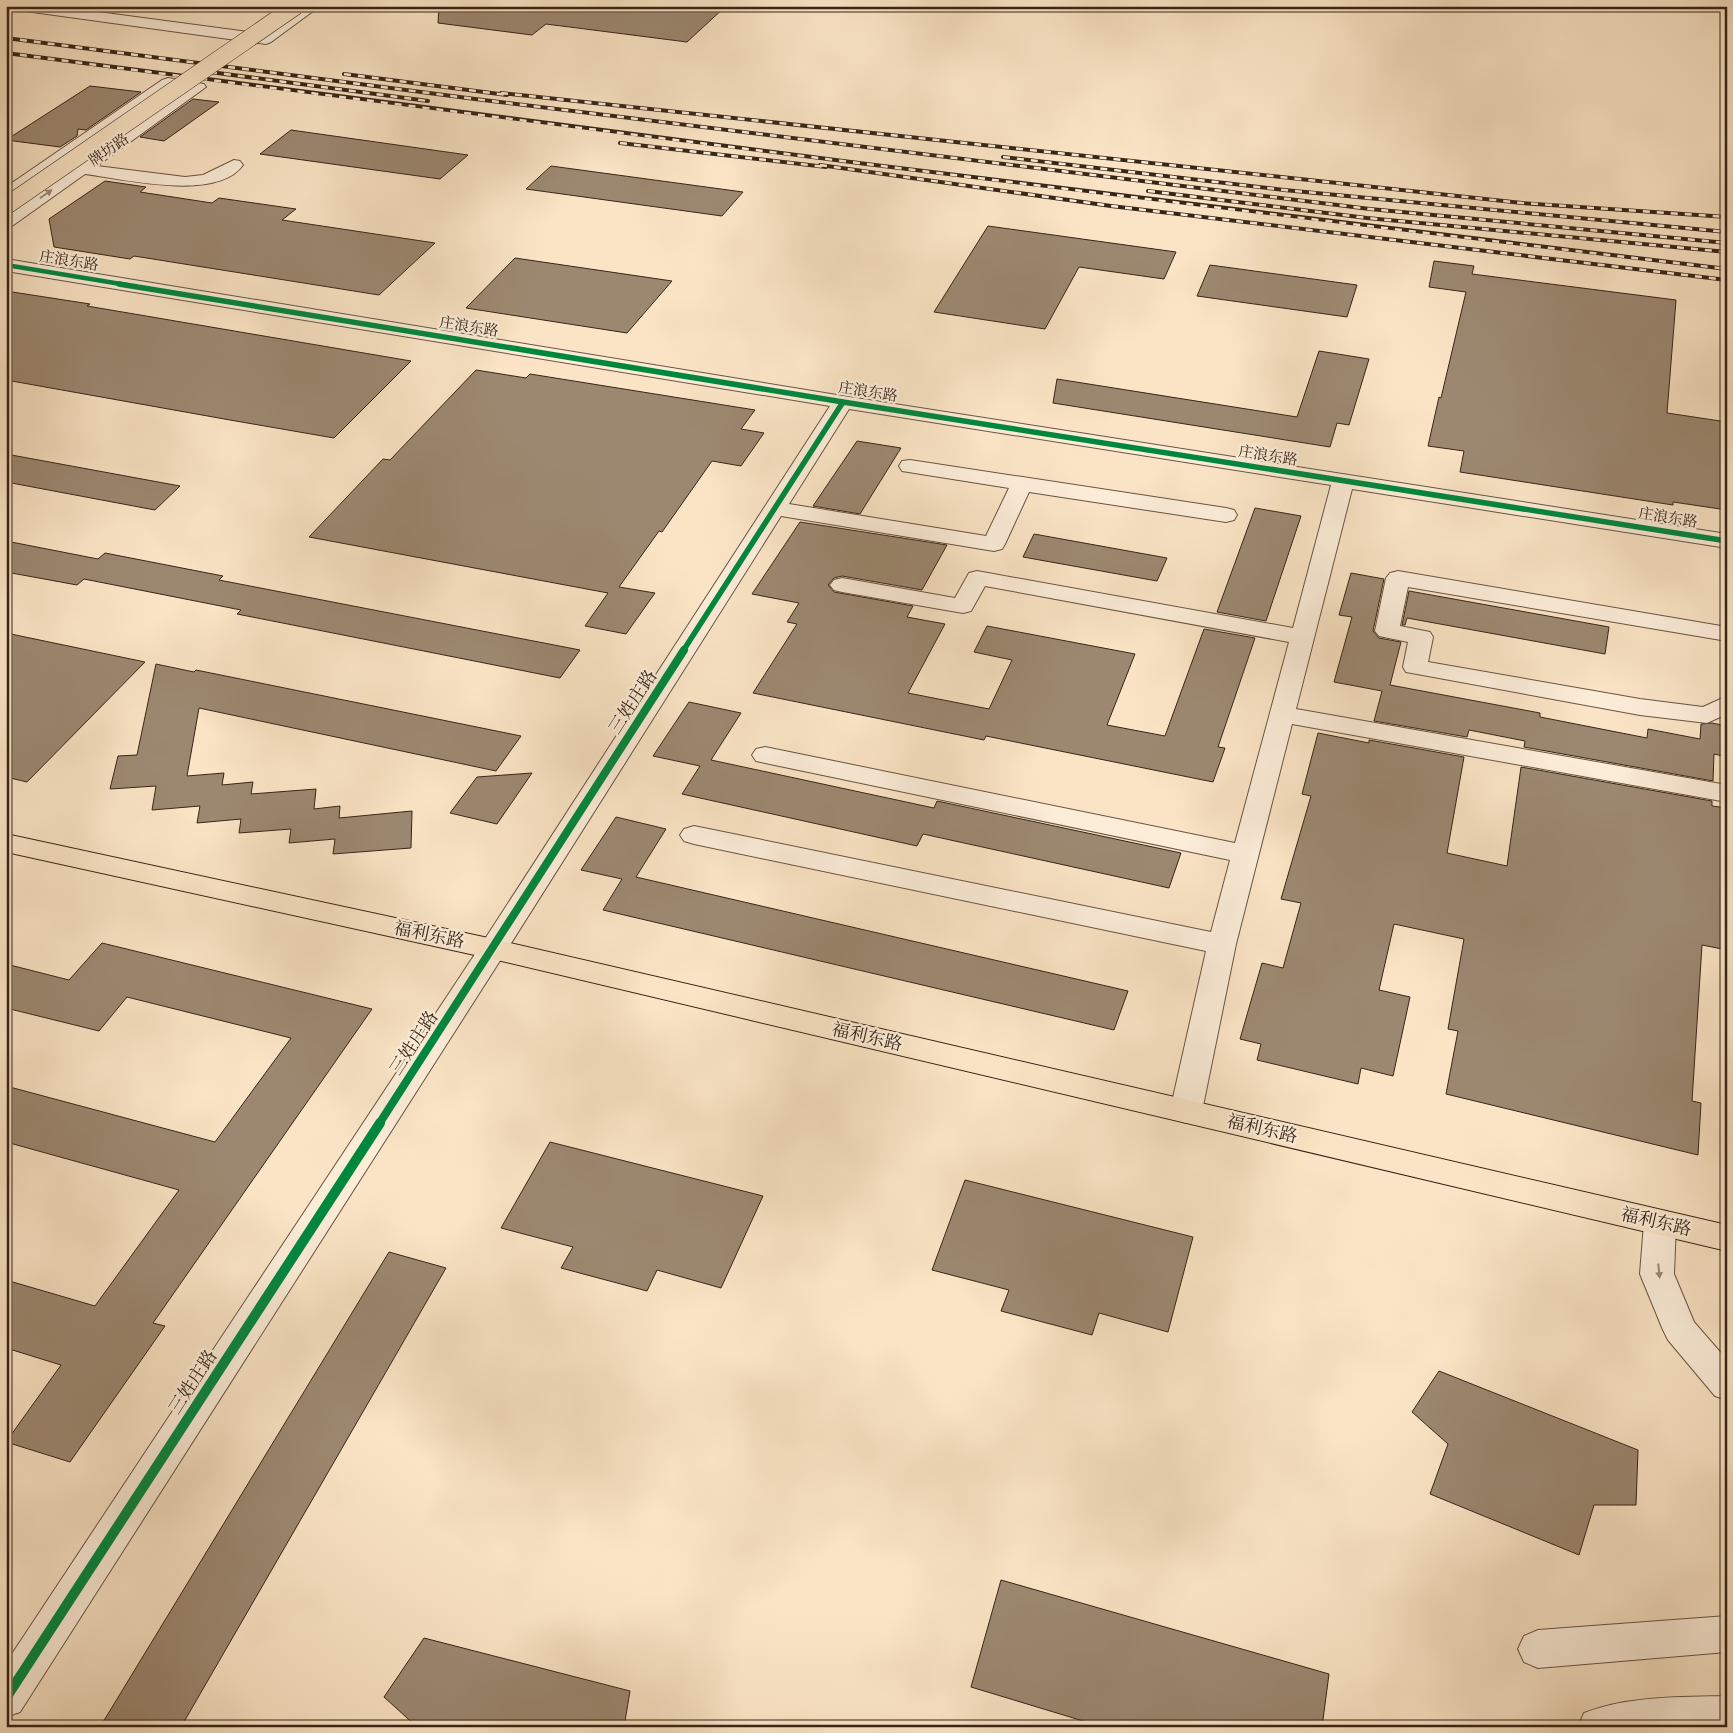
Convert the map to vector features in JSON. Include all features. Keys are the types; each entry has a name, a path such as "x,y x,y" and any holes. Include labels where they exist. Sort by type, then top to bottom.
{"main road":[{"name":"牌坊路","path":"184,83 296,6"},
{"name":"福利东路","path":"6,843 493,949 1727,1238"}],"street":[{"path":"18,6 251,32 296,6"},
{"path":"251,32 284,6"},
{"path":"212,17 266,38 313,6"},
{"name":"牌坊路","path":"6,195 168,83 184,83 198,87 6,222"},
{"path":"6,205 184,83"},
{"path":"83,169 185,182 206,180 226,172 234,165"},
{"name":"庄浪东路","path":"6,265 843,402 1727,541"},
{"name":"三姓庄路","path":"6,1698 493,949 843,402"},
{"path":"910,466 1226,515"},
{"path":"1186,1111 1222,944 1343,481"},
{"path":"842,585 963,606 1022,484"},
{"path":"775,508 994,544"},
{"path":"977,578 1303,637"},
{"path":"1727,634 1398,578 1387,631 1421,637 1415,667 1640,707 1707,715 1727,704"},
{"path":"1282,714 1727,794"},
{"path":"765,755 1246,854"},
{"path":"694,835 1222,944"},
{"path":"1660,1223 1657,1274 1680,1330 1727,1386"},
{"path":"1538,1649 1727,1634"},
{"path":"1598,1727 1665,1717 1727,1716"}],"building":[{"path":"439,6 726,6 687,42 546,24 532,35 438,23"},
{"path":"90,86 141,92 86,130 78,129 77,136 60,147 6,140"},
{"path":"193,99 219,102 164,141 140,137"},
{"path":"291,130 468,155 440,179 260,154"},
{"path":"551,166 743,192 722,216 526,189"},
{"path":"105,181 146,187 140,192 212,203 219,198 296,209 282,220 435,243 379,295 134,256 130,259 54,247 49,219"},
{"path":"988,226 1176,252 1164,279 1079,267 1045,329 934,312"},
{"path":"515,258 672,281 627,333 466,308"},
{"path":"1434,261 1474,266 1472,274 1676,300 1667,413 1727,422 1727,510 1673,502 1673,505 1460,472 1464,451 1428,446 1466,292 1429,287"},
{"path":"1210,265 1357,285 1347,317 1197,296"},
{"path":"6,291 411,361 334,438 6,380"},
{"path":"1319,351 1369,359 1349,425 1337,423 1330,447 1053,403 1057,379 1297,417"},
{"path":"476,370 526,378 530,374 755,410 741,429 764,433 741,466 712,461 662,532 659,531 619,587 655,593 626,634 585,626 608,593 309,537 383,459 390,460"},
{"path":"857,441 901,448 860,514 813,506"},
{"path":"6,454 180,486 155,510 6,482"},
{"path":"1255,508 1301,516 1266,621 1217,612"},
{"path":"800,522 947,545 922,590 842,576 834,578 828,585 834,592 913,606 907,617 945,624 908,693 989,709 1012,660 974,652 987,626 1135,654 1107,725 1165,736 1204,629 1255,638 1218,747 1225,748 1213,782 986,736 984,740 753,693 797,624 787,622 799,603 752,594"},
{"path":"1034,534 1167,558 1157,581 1023,557"},
{"path":"6,541 98,559 105,553 223,576 219,580 580,650 560,678 237,614 241,610 84,579 77,585 6,572"},
{"path":"1351,573 1384,579 1373,631 1379,638 1401,642 1390,685 1540,713 1540,717 1647,738 1648,729 1700,739 1701,724 1712,723 1727,726 1727,757 1714,754 1713,781 1524,747 1525,741 1469,730 1467,737 1374,721 1382,691 1334,682 1352,617 1339,615"},
{"path":"1409,591 1609,627 1605,654 1407,618 1405,625 1402,625"},
{"path":"6,633 145,662 27,782 6,777"},
{"path":"156,664 194,672 196,670 521,736 496,771 199,708 187,776 224,773 222,785 253,782 251,794 316,789 314,809 340,806 339,818 412,811 411,848 333,854 335,839 289,843 291,829 239,833 241,819 197,823 200,806 152,810 156,786 110,789 118,756 137,755"},
{"path":"689,702 741,713 711,760 934,808 937,801 1181,853 1169,888 923,834 917,846 682,794 700,766 653,756"},
{"path":"1318,733 1369,743 1369,740 1464,757 1447,853 1507,866 1521,767 1712,801 1712,806 1727,808 1727,950 1702,945 1692,1101 1701,1103 1698,1155 1446,1094 1458,1031 1448,1029 1464,939 1394,924 1379,990 1410,997 1393,1076 1361,1068 1358,1084 1257,1060 1261,1044 1240,1039 1262,963 1283,968 1301,903 1281,899 1311,796 1302,794"},
{"path":"532,773 497,824 450,813 477,777"},
{"path":"616,817 666,829 636,877 1128,991 1114,1030 603,910 622,879 581,870"},
{"path":"102,943 372,1009 153,1323 165,1326 70,1462 6,1442 61,1365 6,1348 6,1280 95,1306 179,1190 6,1142 6,1086 215,1142 291,1038 127,997 99,1031 6,1008 6,964 69,980"},
{"path":"550,1142 763,1196 721,1288 657,1270 647,1291 561,1268 573,1247 501,1228"},
{"path":"965,1180 1193,1237 1168,1332 1099,1313 1092,1335 1001,1311 1009,1290 932,1270"},
{"path":"389,1252 446,1268 181,1727 100,1727"},
{"path":"1439,1371 1638,1450 1636,1505 1594,1505 1579,1555 1430,1494 1448,1444 1412,1412"},
{"path":"1001,1580 1329,1674 1322,1727 1103,1727 971,1687"},
{"path":"424,1638 630,1691 624,1727 417,1727 384,1697"}],"railway":[{"path":"6,38 475,99 1370,209 1727,243"},
{"path":"6,53 866,164 1727,269"},
{"path":"210,72 428,101"},
{"path":"344,74 507,95"},
{"path":"501,93 1522,203 1727,217"},
{"path":"620,143 826,167"},
{"path":"1003,157 1284,190 1727,232"},
{"path":"820,165 1111,206 1727,280"},
{"path":"1148,191 1367,218 1727,252"}],"cycle path":[{"path":"6,265 843,402 1727,541"},
{"path":"6,1698 493,949 843,402"}]}
